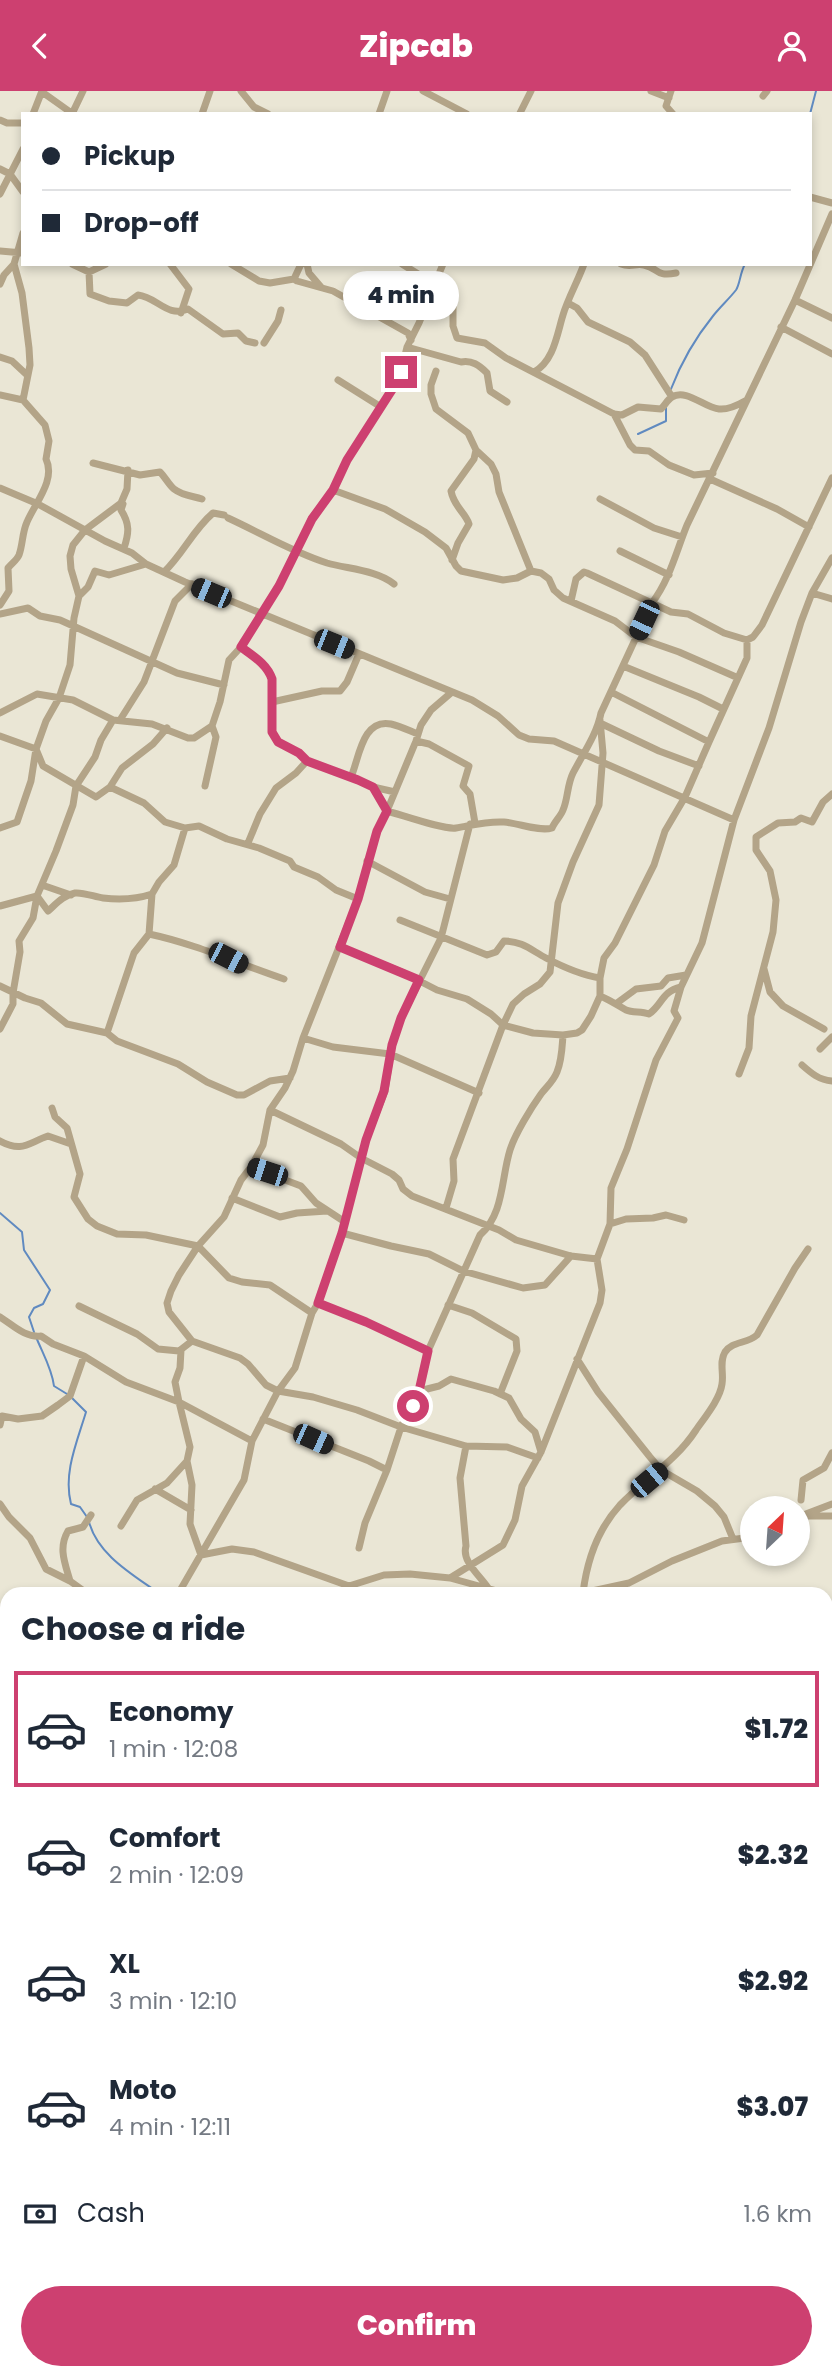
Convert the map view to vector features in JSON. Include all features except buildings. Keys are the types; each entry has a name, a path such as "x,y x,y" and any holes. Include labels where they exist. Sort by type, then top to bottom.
{"street":[{"path":"74,112 83,91"},
{"path":"202,112 203,98 210,91"},
{"path":"241,91 254,107 264,112"},
{"path":"380,112 387,91"},
{"path":"423,91 463,112"},
{"path":"520,112 531,91"},
{"path":"651,91 670,95 666,106 671,112"},
{"path":"34,112 42,92 70,112"},
{"path":"0,120 21,123"},
{"path":"0,194 21,153"},
{"path":"0,169 10,174 21,189"},
{"path":"812,198 832,203"},
{"path":"812,260 832,214"},
{"path":"0,251 20,253 14,264 2,275 0,284"},
{"path":"14,264 22,293 29,348 30,365 23,400"},
{"path":"76,266 89,272"},
{"path":"89,272 102,266"},
{"path":"171,266 188,289 181,313"},
{"path":"235,266 259,281 270,283 294,279 333,291 408,333 409,343"},
{"path":"294,279 300,266"},
{"path":"307,266 309,273 323,289"},
{"path":"405,266 431,282 429,296"},
{"path":"205,786 216,737 212,726 229,660 241,647 279,586 312,519 333,490 347,460 401,372 409,343 442,266"},
{"path":"534,372 542,368 552,351 583,266"},
{"path":"646,266 663,275 676,273"},
{"path":"373,787 387,811 449,828 505,823 543,830 552,828 556,817 563,810 570,780 601,719 652,603 669,575 682,537 810,266"},
{"path":"89,272 90,294 108,301 127,303 138,295 147,296 164,309 181,313 188,309 223,334 238,333 246,341 255,343"},
{"path":"453,299 453,325 457,338 485,343 506,358 614,414 622,415 638,407 661,408 672,397 684,395 715,409 747,400"},
{"path":"795,300 832,318"},
{"path":"568,303 577,308 588,322 629,342 645,355 672,397"},
{"path":"264,343 278,321 281,310"},
{"path":"780,327 832,354"},
{"path":"409,343 461,362 476,363 487,373 490,391 507,402"},
{"path":"0,357 12,361 27,375"},
{"path":"436,371 431,385 436,409 468,433 476,450 491,464 499,492 531,572"},
{"path":"338,380 381,407"},
{"path":"0,395 23,400 45,425 49,441 46,459 49,463 48,476 38,504 26,524 18,558 8,568 9,591 0,605"},
{"path":"614,414 635,450 649,451 670,465 694,475 711,476 808,527"},
{"path":"452,560 469,524 457,507 451,491 474,459 476,450"},
{"path":"93,463 140,475 160,472 171,488 202,499"},
{"path":"79,596 75,589 70,557 73,545 85,530 121,503 127,489 128,470"},
{"path":"571,601 576,579 584,572 671,612 700,618 724,632 747,640 753,637 762,625 832,478"},
{"path":"0,488 38,504 124,548 146,564 192,585 472,700 498,716 519,735 529,739 554,741 734,820"},
{"path":"333,490 385,509 419,528 446,548 461,571 503,580 531,572 545,575 554,590 571,601 615,621 636,637 680,652 736,677"},
{"path":"600,499 654,528 682,537"},
{"path":"123,504 121,510 128,521 129,529 124,548"},
{"path":"164,572 179,556 203,521 213,513 226,516 296,551 352,570 385,577 394,584"},
{"path":"620,551 669,575"},
{"path":"450,1578 503,1545 515,1520 522,1486 539,1455 595,1315 603,1290 597,1259 610,1224 611,1188 656,1060 678,1018 674,1011 681,987 702,943 734,820 769,728 812,593 832,558"},
{"path":"0,828 17,822 31,781 36,749 46,721 59,698 70,665 79,596 88,587 95,571 109,575 146,564"},
{"path":"0,1029 12,1010 20,952 19,941 33,918 37,896 73,805 76,786 95,757 101,740 144,682 176,601 192,585"},
{"path":"812,593 832,599"},
{"path":"0,614 28,608 40,616 60,620 177,673 224,685"},
{"path":"340,947 437,989 467,999 503,1025 533,1033 563,1035 582,1030 600,996 604,958 615,943 654,865 665,831 685,797 731,696 736,677 747,658 747,640"},
{"path":"241,647 270,672 272,732 278,742 299,753 307,761 373,787 395,792"},
{"path":"272,702 322,691 340,691 347,683 359,654"},
{"path":"623,666 723,709"},
{"path":"452,692 431,709 421,725 377,831 358,899 290,1078 267,1118 266,1139 241,1180 225,1217 198,1246 178,1275 167,1303 169,1313 192,1341 240,1358 260,1379 278,1391 313,1397 466,1446 507,1447 539,1455"},
{"path":"611,692 709,742"},
{"path":"0,713 37,694 73,700 116,720 152,724 183,737 194,738 212,726"},
{"path":"446,1208 454,1181 453,1159 503,1025 513,1005 547,978 550,972 558,904 573,862 599,805 603,762 601,719"},
{"path":"601,719 648,746 699,766"},
{"path":"182,1587 244,1481 252,1441 278,1391 295,1368 342,1233 361,1158 384,1091 390,1054 401,1018 441,937 472,824 470,795 463,786 469,766 391,724 376,726 368,733 362,742 351,777"},
{"path":"0,736 36,749 43,766 96,797 110,787 122,768 153,744 167,729"},
{"path":"247,843 275,788 307,761"},
{"path":"110,787 144,803 164,822 185,828 199,826 227,839 247,843 290,861 302,872 318,877 336,890 358,899"},
{"path":"739,1074 749,1048 751,1016 773,932 776,900 770,871 757,849 757,837 778,823 795,822 801,818 812,822 823,802 832,794"},
{"path":"107,1033 134,953 149,934 152,894 174,865 185,828"},
{"path":"367,861 425,892 450,899"},
{"path":"42,885 71,895"},
{"path":"37,896 48,911 62,899 76,893 125,899 152,894"},
{"path":"0,906 37,896"},
{"path":"401,920 487,955 496,952 504,941 521,942 551,961 600,978"},
{"path":"149,934 186,943 201,951 284,979"},
{"path":"764,967 770,992 783,1006 824,1029"},
{"path":"617,1003 636,989 661,986 668,978 686,975"},
{"path":"0,986 41,1003 66,1024 107,1033 117,1041 178,1064 207,1083 237,1095 244,1095 271,1081 290,1078"},
{"path":"600,996 629,1012 643,1011 649,1014 656,1010 667,992 681,987"},
{"path":"359,1548 365,1523 401,1427 419,1391 428,1351 480,1235 489,1227 500,1201 510,1149 541,1094 556,1075 561,1063 563,1035"},
{"path":"820,1049 832,1037"},
{"path":"303,1038 333,1047 390,1054 479,1093"},
{"path":"802,1065 824,1080 832,1081"},
{"path":"52,1108 55,1117 67,1128 80,1174 74,1197 92,1223 117,1234 146,1235 198,1246 229,1278 270,1285 312,1313"},
{"path":"270,1110 341,1144 392,1174 412,1196 446,1208 516,1240 571,1256 597,1259"},
{"path":"0,1141 24,1147 48,1136 71,1145"},
{"path":"251,1167 301,1187 316,1203 345,1222"},
{"path":"232,1199 280,1217 327,1211"},
{"path":"610,1224 626,1219 666,1215 684,1220"},
{"path":"479,1222 480,1235"},
{"path":"342,1233 429,1254 463,1271 509,1286 539,1287 551,1279 571,1256"},
{"path":"584,1587 588,1565 604,1527 620,1506 675,1458 691,1439 721,1389 725,1350 757,1335 808,1249"},
{"path":"318,1303 428,1351"},
{"path":"448,1305 472,1313 516,1339 517,1351 500,1394"},
{"path":"79,1306 137,1334 158,1349 173,1352 181,1350 192,1341"},
{"path":"0,1317 24,1334 41,1336 53,1344 84,1356 126,1382 179,1402 252,1441"},
{"path":"181,1350 180,1368 175,1381 190,1447 187,1461 191,1478 190,1524 201,1555"},
{"path":"1,1419 42,1416 71,1396 84,1356"},
{"path":"577,1359 598,1392 662,1470 682,1481 715,1506 724,1517 733,1539"},
{"path":"419,1391 439,1386 452,1379 509,1398 516,1413 535,1431 539,1455"},
{"path":"263,1419 387,1470"},
{"path":"466,1446 462,1459 460,1490 466,1542 464,1554 487,1587"},
{"path":"801,1496 803,1481 824,1468 832,1453"},
{"path":"121,1526 137,1500 167,1483 187,1461"},
{"path":"155,1489 191,1510"},
{"path":"0,1504 30,1538 46,1569 78,1587"},
{"path":"810,1512 832,1504"},
{"path":"70,1581 62,1552 63,1541 68,1531 83,1527 91,1515"},
{"path":"810,1516 832,1516"},
{"path":"611,1587 629,1583 672,1561 722,1541 740,1538"},
{"path":"201,1555 232,1549 254,1552 349,1586 384,1575 410,1574 450,1578 478,1587"}],"waterway":[{"path":"811,112 816,91"},
{"path":"671,389 684,360 701,333 736,290 744,266"},
{"path":"638,434 666,421 666,408"},
{"path":"0,1213 22,1232 24,1250 50,1290 43,1304 34,1308 29,1317 34,1332"},
{"path":"36,1337 54,1386 67,1394"},
{"path":"71,1397 86,1412 72,1458 69,1492 71,1504 80,1507 87,1517"},
{"path":"89,1522 93,1534 108,1554 150,1587"}],"route":[{"path":"401,372 347,460 333,490 312,519 279,586 241,647 270,672 270,717 272,732 278,742 292,748 307,761 373,787 387,811 377,831 358,899 340,947 419,980 392,1045 384,1091 366,1140 342,1233 318,1303 428,1351 413,1406"}]}
